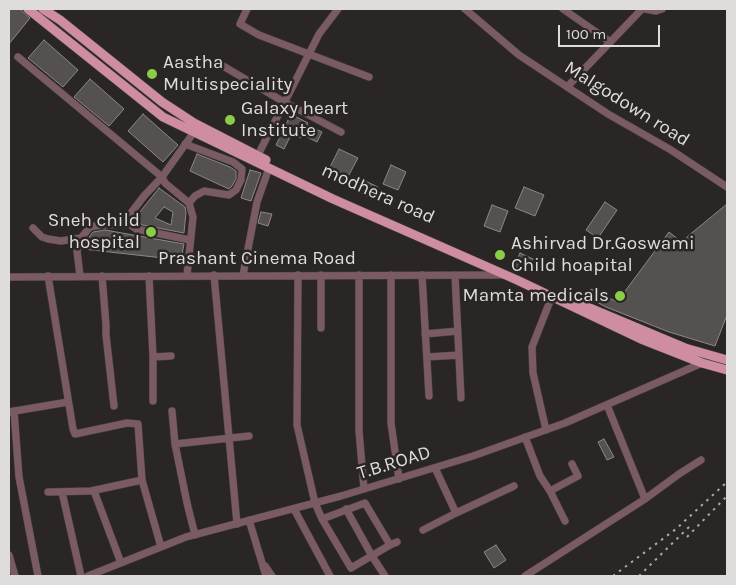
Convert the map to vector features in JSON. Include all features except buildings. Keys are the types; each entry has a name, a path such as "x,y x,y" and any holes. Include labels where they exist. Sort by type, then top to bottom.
{"main road":[{"path":"28,9 162,117 256,158 269,168 333,199 506,275 640,339 702,363 727,370"},
{"name":"modhera road","path":"43,9 60,20 162,102 194,123 256,158 520,275 578,303 685,348 727,360"}],"street":[{"path":"248,9 240,24 259,35 368,77"},
{"path":"256,158 319,34 338,9"},
{"name":"Malgodown road","path":"465,9 519,55 726,184"},
{"path":"563,9 609,41"},
{"path":"567,86 609,41 643,9 656,11 662,9"},
{"path":"18,57 162,177 165,183 188,204 194,217 187,275"},
{"path":"218,63 284,102 342,132"},
{"path":"129,224 131,213 162,177 194,132"},
{"path":"185,144 233,162 242,170 241,180 236,190 229,195 204,191 195,196 188,204"},
{"path":"243,275 256,202 269,168"},
{"path":"80,276 77,251 81,238 90,227 129,224 136,229 190,240"},
{"path":"33,228 42,237 48,239 61,241 81,238"},
{"path":"214,275 237,524"},
{"path":"298,275 297,425 315,503 322,519 351,568 394,544 365,503 361,490 359,275"},
{"path":"321,275 321,328"},
{"path":"391,275 391,423 399,479"},
{"path":"422,275 429,396"},
{"path":"455,275 461,398"},
{"name":"Prashant Cinema Road","path":"9,277 506,275"},
{"path":"48,276 68,402 75,434 128,423 138,424 142,480 161,547"},
{"path":"102,276 114,406"},
{"path":"149,276 153,401"},
{"path":"546,430 533,373 532,348 552,296"},
{"path":"425,334 458,331"},
{"path":"426,357 459,355"},
{"path":"153,357 171,356"},
{"name":"T.B.ROAD","path":"88,576 195,535 399,479 546,430 702,363"},
{"path":"38,576 18,477 12,412 68,402"},
{"path":"607,404 645,498"},
{"path":"172,411 175,444 195,535"},
{"path":"175,444 249,436"},
{"path":"524,437 540,476 565,521"},
{"path":"526,576 701,460"},
{"path":"550,491 578,476 572,464"},
{"path":"435,468 456,513"},
{"path":"48,492 94,491 142,480"},
{"path":"423,530 514,486"},
{"path":"94,491 121,563"},
{"path":"62,492 81,576"},
{"path":"322,519 365,503"},
{"path":"294,509 330,576"},
{"path":"346,509 385,576"},
{"path":"249,520 266,576"},
{"path":"9,554 15,576"},
{"path":"262,562 272,576"}],"railway":[{"path":"613,576 676,529 727,482"},
{"path":"687,537 727,496"},
{"path":"639,576 689,527"}],"place":[{"name":"Aastha Multispeciality","path":"152,74"},
{"name":"Galaxy heart Institute","path":"230,120"},
{"name":"Sneh child hospital","path":"151,232"},
{"name":"Ashirvad Dr.Goswami Child hoapital","path":"500,255"},
{"name":"Mamta medicals","path":"620,296"}]}
